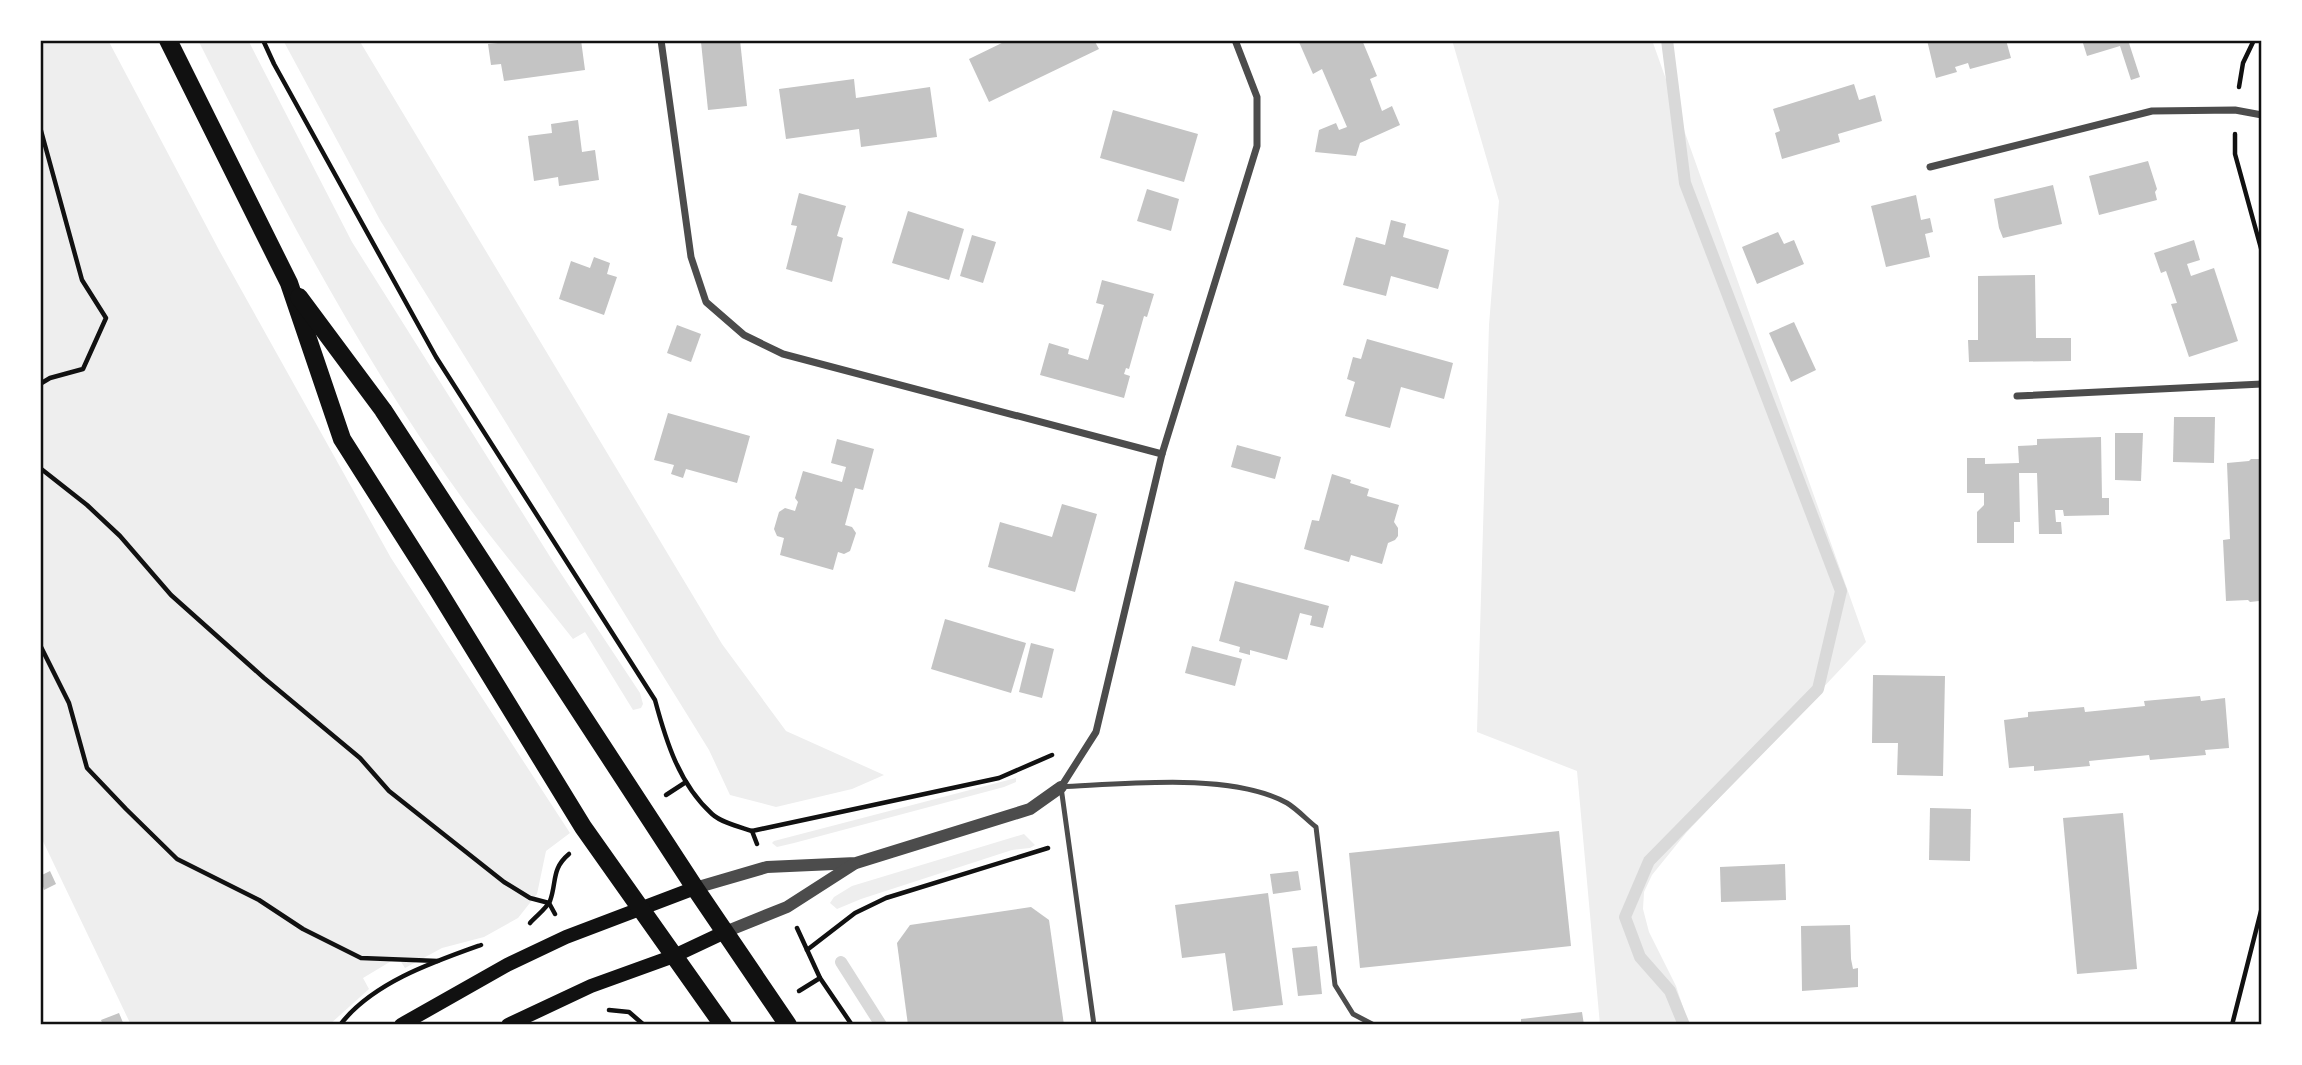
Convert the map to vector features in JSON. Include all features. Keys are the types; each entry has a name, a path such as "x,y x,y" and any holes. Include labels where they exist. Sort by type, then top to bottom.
{"main road":[{"path":"168,40 289,283 342,439 590,837 723,1025"},
{"path":"289,283 383,410 695,888 788,1025"},
{"path":"401,1025 507,965 566,937 695,888"},
{"path":"508,1025 590,986 674,956 725,932"}],"street":[{"path":"661,40 691,257 706,302 744,335 783,354 1162,454"},
{"path":"695,888 767,867 856,863 1030,809 1061,787 1096,732 1162,454 1257,146 1256,97 1235,40"},
{"path":"1930,167 2152,111 2235,110 2262,115"},
{"path":"2017,396 2262,384"},
{"path":"725,932 787,907 856,863"}],"lane":[{"path":"1094,1025 1061,787 1183,782 1254,790 1288,804 1316,827 1335,985 1353,1014 1374,1025"}],"path":[{"path":"263,40 436,356 654,700 663,732 686,782 714,816 752,831 999,778 1040,761 1096,732"},
{"path":"2254,40 2243,63 2235,110 2235,154 2262,252"},
{"path":"40,127 82,280 106,318 83,369 50,378 40,384"},
{"path":"40,468 88,505 120,536 171,595 264,678 360,758 389,791 504,882 530,898 549,903"},
{"path":"40,645 69,703 87,768 177,859 259,900 303,929 361,958 438,961"},
{"path":"644,808 686,782"},
{"path":"752,831 767,867"},
{"path":"520,929 549,903 554,876 561,861 590,837"},
{"path":"807,950 855,913 886,898 1068,841"},
{"path":"787,907 820,978 852,1025"},
{"path":"2232,1025 2262,907"},
{"path":"340,1025 373,995 409,973 491,942"},
{"path":"602,1009 629,1012 644,1025"}],"shaded area":[{"path":"40,40 108,40 219,250 391,558 570,833 546,851 537,894 518,918 484,937 442,948 405,968 398,957 363,978 369,989 329,1025 131,1025 40,835"},
{"path":"198,40 248,40 352,242 554,563 640,693 643,704 641,708 633,710 585,632 573,639 467,505 429,450 392,394 323,278"},
{"path":"283,40 359,40 722,644 786,731 884,775 852,789 776,807 730,795 709,750 380,220"},
{"path":"1452,40 1652,40 1866,642 1686,833 1652,875 1644,892 1643,909 1649,932 1676,986 1689,1025 1600,1025 1577,771 1477,732 1489,325 1499,201"},
{"path":"1016,778 1016,782 1004,787 794,843 777,847 772,843 774,841"},
{"path":"1024,834 1035,845 1012,850 837,909 830,903 834,897 852,886"}],"building":[{"path":"498,40 581,40 585,70 504,81 501,64 491,65 488,44 498,43"},
{"path":"740,40 747,106 708,110 701,42"},
{"path":"1008,40 1094,40 1099,49 989,102 969,59"},
{"path":"1362,40 1377,76 1370,79 1382,111 1392,106 1400,125 1360,143 1356,156 1315,152 1319,130 1336,123 1339,130 1347,127 1322,69 1313,74 1299,42"},
{"path":"1927,40 2006,40 2011,58 1970,69 1968,63 1955,67 1957,72 1936,78"},
{"path":"2082,40 2128,40 2140,77 2131,80 2120,46 2087,56"},
{"path":"854,79 856,98 930,87 937,137 861,147 859,129 786,139 779,89"},
{"path":"1854,84 1859,100 1875,95 1882,121 1838,134 1840,142 1782,159 1775,133 1780,131 1773,109"},
{"path":"1113,110 1198,134 1184,182 1100,158"},
{"path":"578,120 582,152 595,150 599,180 559,186 558,177 534,181 528,136 552,133 551,124"},
{"path":"2148,161 2157,189 2157,200 2099,215 2089,176"},
{"path":"2053,185 2062,224 2003,238 1994,199"},
{"path":"1147,189 1179,199 1171,231 1137,221"},
{"path":"799,193 846,206 837,236 843,238 832,282 786,269 797,226 791,225"},
{"path":"1916,195 1921,220 1930,218 1933,232 1925,234 1930,257 1886,267 1871,206"},
{"path":"908,211 964,229 949,280 892,263"},
{"path":"1391,220 1406,224 1403,237 1449,250 1438,289 1391,276 1386,296 1343,285 1356,237 1385,245"},
{"path":"1778,232 1784,244 1794,240 1804,264 1757,284 1742,247"},
{"path":"972,235 996,242 983,283 960,276"},
{"path":"2194,240 2200,260 2187,264 2191,276 2214,268 2238,341 2189,357 2171,304 2177,303 2166,271 2161,273 2154,253"},
{"path":"594,257 610,263 607,274 617,277 604,315 559,299 571,261 590,268"},
{"path":"2035,275 2036,338 2071,338 2071,361 1969,362 1968,340 1978,340 1978,276"},
{"path":"1102,280 1154,294 1147,317 1144,316 1129,369 1126,368 1124,374 1130,376 1124,398 1040,375 1049,343 1069,349 1068,354 1088,360 1104,305 1096,303"},
{"path":"1794,322 1816,370 1791,382 1769,333"},
{"path":"677,325 701,334 691,362 667,353"},
{"path":"1367,339 1453,363 1444,399 1401,387 1390,428 1345,416 1355,382 1347,379 1353,357 1361,359"},
{"path":"668,413 750,436 737,483 686,469 683,478 671,474 674,465 654,460"},
{"path":"2174,417 2215,417 2214,463 2173,462"},
{"path":"2115,433 2143,433 2141,481 2115,480"},
{"path":"2101,437 2102,498 2109,498 2109,515 2064,516 2063,510 2055,510 2056,522 2061,522 2062,534 2039,534 2037,473 2019,473 2020,522 2014,522 2014,543 1977,543 1977,512 1984,505 1984,493 1967,493 1967,458 1985,458 1985,464 2019,463 2018,446 2037,445 2037,439"},
{"path":"837,439 874,449 863,490 855,488 845,525 852,527 856,533 850,551 844,554 838,552 833,570 780,555 784,538 777,536 774,529 779,512 785,508 795,511 798,502 795,498 803,471 842,482 846,467 831,463"},
{"path":"1237,445 1281,457 1275,479 1231,467"},
{"path":"2251,459 2262,461 2262,599 2250,602 2226,601 2223,540 2230,539 2227,463"},
{"path":"1332,474 1369,489 1367,496 1399,505 1394,522 1398,528 1398,536 1388,543 1382,564 1351,555 1349,562 1304,549 1312,520 1319,521"},
{"path":"1062,504 1097,514 1075,592 988,567 1000,522 1052,537"},
{"path":"1235,581 1329,606 1323,628 1310,625 1312,616 1300,613 1287,660 1250,650 1250,655 1239,652 1240,647 1219,641"},
{"path":"945,619 1026,643 1011,693 931,669"},
{"path":"1031,643 1054,649 1042,698 1019,692"},
{"path":"1192,646 1242,659 1235,686 1185,673"},
{"path":"1873,675 1945,676 1943,776 1897,775 1898,743 1872,743"},
{"path":"2200,696 2201,701 2225,698 2229,748 2205,750 2206,755 2150,760 2149,755 2089,761 2090,766 2034,771 2034,766 2009,768 2004,720 2028,717 2028,712 2084,707 2085,712 2145,706 2144,701"},
{"path":"1930,808 1971,809 1970,861 1929,860"},
{"path":"2123,813 2137,969 2077,974 2063,818"},
{"path":"1559,831 1571,946 1360,968 1349,853"},
{"path":"1785,864 1786,900 1721,902 1720,867"},
{"path":"50,871 56,884 44,890 40,876"},
{"path":"1298,871 1301,890 1273,894 1270,874"},
{"path":"1268,893 1283,1005 1233,1011 1225,953 1182,958 1175,905"},
{"path":"1031,907 1049,920 1064,1025 908,1025 897,943 910,925"},
{"path":"1850,925 1851,959 1853,969 1858,968 1858,987 1802,991 1801,926"},
{"path":"1317,946 1322,994 1298,996 1292,948"},
{"path":"1582,1012 1584,1025 1521,1025 1521,1019"},
{"path":"119,1013 124,1025 103,1025 101,1020"},
{"path":"1757,1022 1820,1022 1820,1025 1757,1025"}],"waterway":[{"path":"1667,40 1685,183 1841,591 1818,689 1649,861 1625,917 1640,957 1670,991 1684,1025"},
{"path":"841,962 881,1025"}]}
